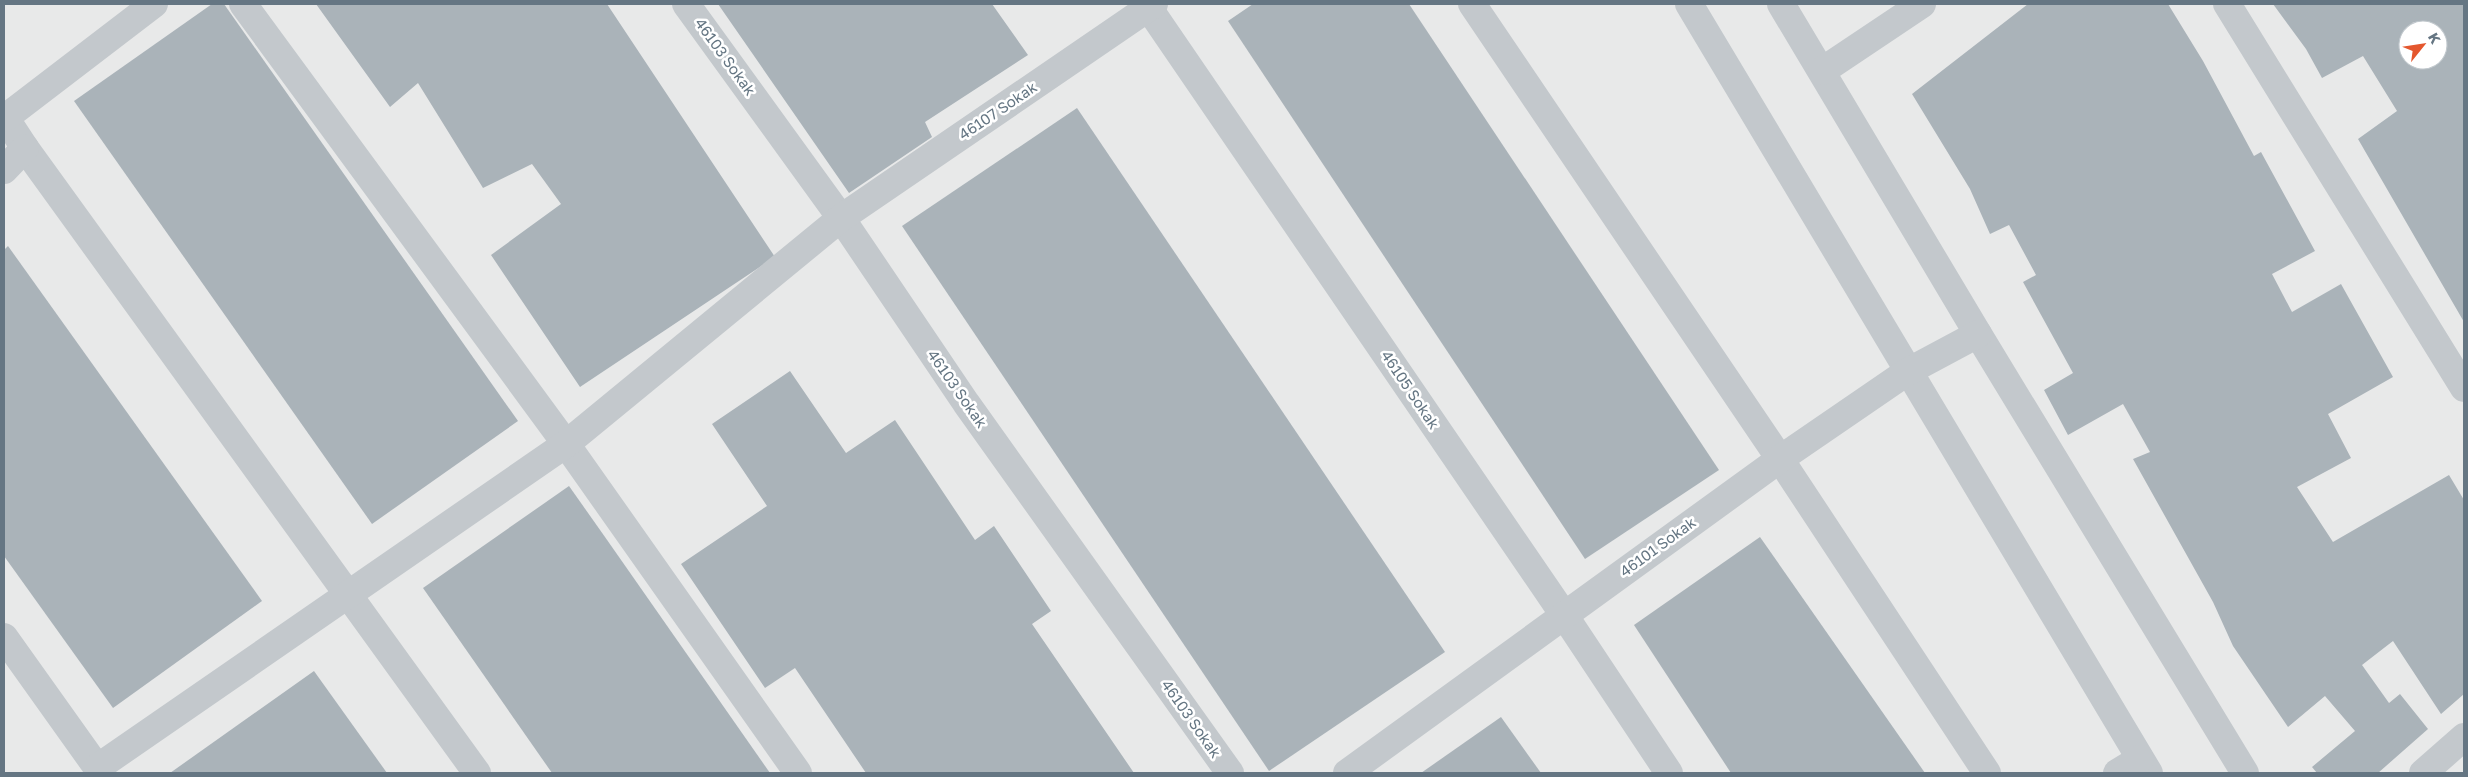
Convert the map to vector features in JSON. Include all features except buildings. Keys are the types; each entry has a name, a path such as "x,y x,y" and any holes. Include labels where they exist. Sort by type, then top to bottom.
{"street":[{"path":"154,4 4,117 477,773"},
{"path":"243,4 566,444 798,773"},
{"name":"46103 Sokak","path":"686,4 841,218 966,403 1230,773"},
{"path":"1472,4 1780,458 1988,773"},
{"path":"1689,4 1907,372 2145,766 2117,773"},
{"path":"1781,4 1978,334 2245,773"},
{"path":"1822,71 1922,4"},
{"path":"2227,4 2464,388"},
{"name":"46107 Sokak","path":"99,770 347,593 566,444 841,218 1149,5"},
{"name":"46105 Sokak","path":"1149,5 1564,615 1669,773"},
{"path":"4,170 25,148"},
{"name":"46101 Sokak","path":"1347,773 1780,458 1907,372 1978,334"},
{"path":"4,637 99,770"},
{"path":"2423,773 2464,737"}],"shaded area":[{"path":"4,4 2464,4 2464,773 4,773"}]}
